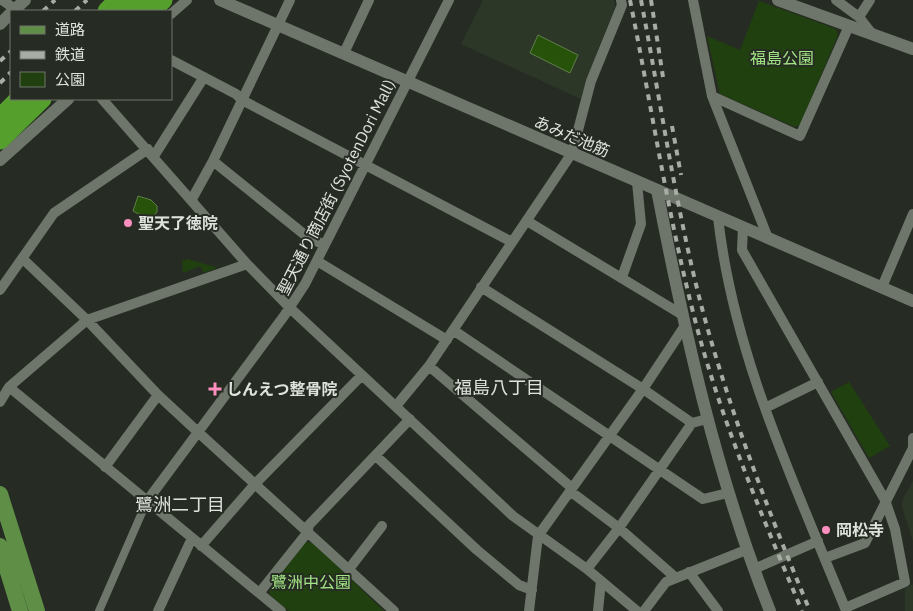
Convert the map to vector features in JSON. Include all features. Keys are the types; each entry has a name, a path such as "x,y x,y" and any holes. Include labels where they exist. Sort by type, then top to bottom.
{"highway":[{"path":"108,10 118,0"},
{"path":"131,10 141,0"},
{"path":"152,10 163,0"},
{"path":"0,118 31,102"},
{"path":"0,140 31,102"}],"main road":[{"path":"0,494 37,611"},
{"path":"0,546 20,611"}],"street":[{"path":"2,0 14,10"},
{"path":"16,10 26,0"},
{"path":"172,13 186,0"},
{"name":"あみだ池筋","path":"220,0 913,301"},
{"path":"192,199 213,161 290,0"},
{"path":"344,53 369,0"},
{"name":"聖天通り商店街 (SyotenDori Mall)","path":"147,501 290,308 317,261 448,0"},
{"path":"396,406 429,366 572,154 591,81 622,5 621,0"},
{"path":"693,0 712,96 768,238"},
{"path":"778,0 913,49"},
{"path":"836,0 859,17 874,36"},
{"path":"859,17 870,0"},
{"path":"0,24 10,15"},
{"path":"712,96 800,136 849,26"},
{"path":"172,61 236,94 242,100 512,242"},
{"path":"0,290 23,260 54,213 151,152 204,77"},
{"path":"0,160 67,100"},
{"path":"103,100 151,152 247,264 290,308 506,510 538,536 587,569 637,611"},
{"path":"213,161 305,235 324,245"},
{"path":"622,277 641,224 637,182"},
{"path":"657,190 681,314 707,419 746,550 770,611"},
{"path":"882,288 913,214"},
{"path":"718,217 732,296 765,408 788,471 846,608 905,582 895,530 885,500 742,250 743,227"},
{"path":"527,221 681,314"},
{"path":"23,260 87,320 158,395 394,611"},
{"path":"317,261 447,340"},
{"path":"0,402 9,387 87,320 247,264"},
{"path":"481,287 643,389 692,423"},
{"path":"529,611 538,536 643,389 684,327"},
{"path":"453,330 703,499 728,493"},
{"path":"429,366 571,490 619,528 676,578"},
{"path":"201,546 255,484 362,375"},
{"path":"765,408 818,382"},
{"path":"9,387 281,611"},
{"path":"105,467 158,395"},
{"path":"260,592 307,533 309,524 410,419"},
{"path":"587,569 619,528 692,423 707,419"},
{"path":"825,558 865,543 885,500 913,448 913,438"},
{"path":"376,456 477,550 519,585 532,590"},
{"path":"99,611 147,501"},
{"path":"349,569 382,526"},
{"path":"158,611 192,538"},
{"path":"754,569 818,541"},
{"path":"644,611 666,582 746,550"},
{"path":"689,572 718,611"},
{"path":"598,611 601,581"}],"shaded area":[{"path":"483,0 614,0 615,7 586,79 581,99 461,44"},
{"path":"538,35 578,55 570,73 530,53"},
{"path":"138,196 151,200 157,206 157,212 150,220 133,211"},
{"path":"913,481 913,541 902,507 903,499"},
{"path":"913,584 913,611 905,611 905,588"}],"green space":[{"name":"福島公園","path":"759,1 836,29 838,35 800,125 795,127 720,94 707,36 740,50"},
{"path":"187,259 217,268 204,273 200,266 183,273 182,261"},
{"path":"849,382 890,446 869,458 831,392"},
{"name":"鷺洲中公園","path":"306,542 313,543 384,611 289,611 270,595 270,588"}],"railway":[{"path":"44,10 55,0"},
{"path":"76,10 87,0"},
{"path":"630,0 675,235 703,351 742,464 802,611"},
{"path":"641,0 677,196 703,312 726,388 752,463 810,611"},
{"path":"651,0 663,77"},
{"path":"0,61 10,52"},
{"path":"0,83 10,73"},
{"path":"672,126 681,175"}],"place":[{"name":"聖天了徳院","path":"128,223"},
{"name":"しんえつ整骨院","path":"215,389"},
{"name":"岡松寺","path":"826,530"}],"district":[{"name":"福島八丁目","path":"499,387"},
{"name":"鷺洲二丁目","path":"180,504"}]}
